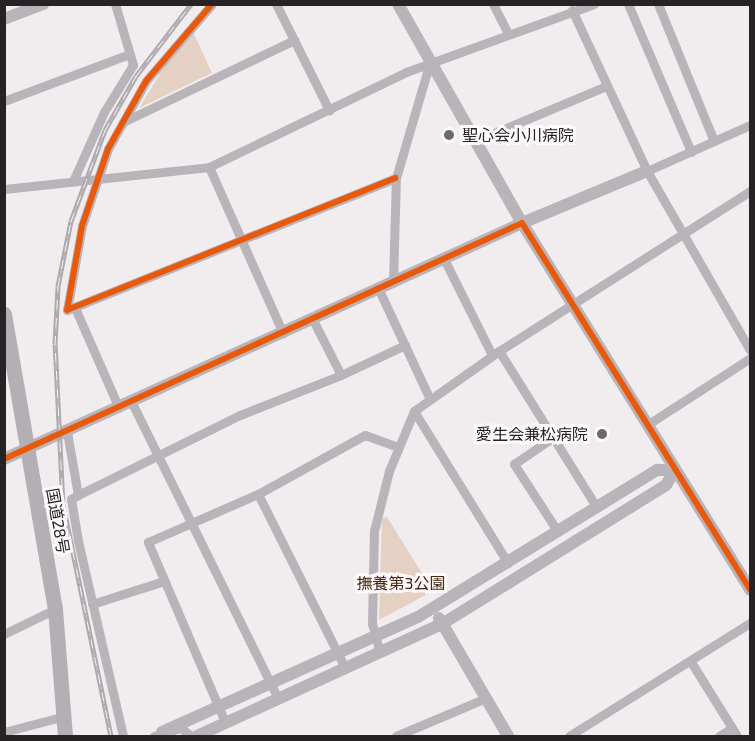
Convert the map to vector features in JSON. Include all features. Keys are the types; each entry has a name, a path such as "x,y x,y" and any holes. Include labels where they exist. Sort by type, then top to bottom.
{"highway":[{"name":"国道28号","path":"4,314 55,609 65,736"}],"street":[{"path":"4,19 43,4"},
{"path":"74,181 104,111 133,65 115,4"},
{"path":"212,4 146,81 123,122 96,180 71,275 67,310 396,178"},
{"path":"276,4 329,110"},
{"path":"398,4 522,223 650,423 675,470 750,590"},
{"path":"493,4 508,33"},
{"path":"4,189 209,167 430,62 594,4"},
{"path":"628,4 691,152"},
{"path":"658,4 714,141"},
{"path":"572,10 604,87 647,171 750,350"},
{"path":"123,122 294,40"},
{"path":"4,101 130,54"},
{"path":"393,283 396,178 430,62"},
{"path":"475,141 604,87"},
{"path":"4,459 522,223 714,141 750,128"},
{"path":"209,167 284,333"},
{"path":"380,653 373,638 374,531 398,447 414,411 429,397 495,353 574,305 750,191"},
{"path":"444,259 495,353 597,508"},
{"path":"378,290 429,397"},
{"path":"75,308 119,408"},
{"path":"313,320 340,375"},
{"path":"123,736 92,604 71,499 240,415 340,375 405,345"},
{"path":"650,423 750,358"},
{"path":"132,402 157,458 278,698"},
{"path":"414,411 508,563"},
{"path":"67,432 78,495"},
{"path":"225,722 148,542 258,494 365,435 398,447"},
{"path":"552,438 514,464 558,532"},
{"path":"158,734 435,609 657,470 675,470"},
{"path":"197,736 442,624 666,485 675,470"},
{"path":"258,494 345,668"},
{"path":"92,604 164,581"},
{"path":"4,634 55,609"},
{"path":"435,609 508,736"},
{"path":"569,736 692,662 750,623"},
{"path":"692,662 734,732 719,736"},
{"path":"403,735 486,698"},
{"path":"4,732 65,716"},
{"path":"158,734 181,728 191,736"}],"green space":[{"path":"193,32 212,73 139,108 169,59"},
{"name":"撫養第3公園","path":"387,517 433,591 379,620 382,518"}],"railway":[{"path":"111,736 63,505 55,344 58,286 71,221 105,130 136,76 191,4"}],"cycle path":[{"path":"212,4 146,81 108,149 82,226 67,310 396,178"},
{"path":"4,459 522,223 750,590"}],"place":[{"name":"聖心会小川病院","path":"449,135"},
{"name":"愛生会兼松病院","path":"602,434"}]}
